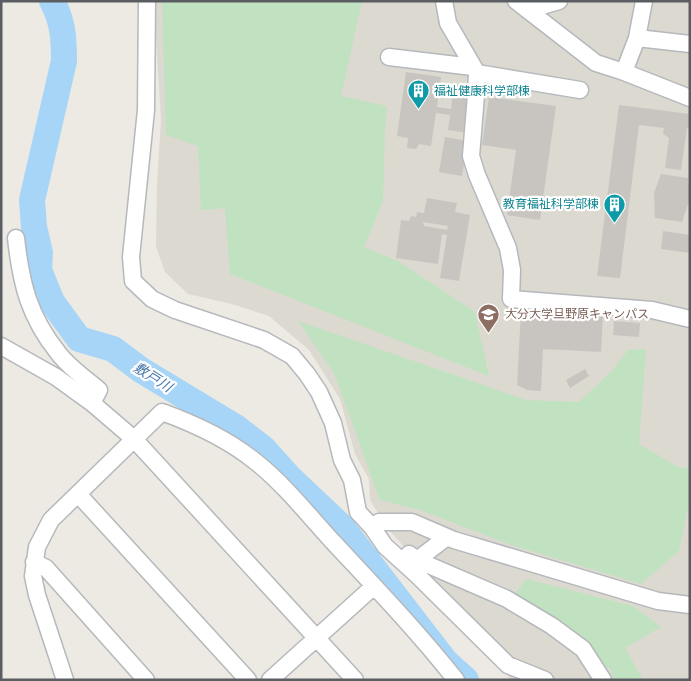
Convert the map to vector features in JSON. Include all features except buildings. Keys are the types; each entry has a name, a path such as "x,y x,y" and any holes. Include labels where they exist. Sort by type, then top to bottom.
{"street":[{"path":"147,1 146,110 131,257 133,281 152,299 175,310 264,340 292,356 315,386 333,423 342,460 352,480 358,512 372,527 384,546 417,575 508,666 545,680"},
{"path":"444,1 448,23 475,70 476,96 471,156 477,175 508,248 512,270 511,299 645,309 690,319"},
{"path":"522,6 559,1"},
{"path":"624,72 637,38 644,1"},
{"path":"522,6 596,63 690,98"},
{"path":"637,38 690,44"},
{"path":"389,57 475,70 580,90"},
{"path":"16,238 19,268 27,301 43,332 60,355 99,390 92,403"},
{"path":"1,346 56,377 92,403 134,439 355,680"},
{"path":"65,680 37,595 33,576 37,547 52,520 162,412 196,424 255,461 280,485 374,586 456,680"},
{"path":"78,494 248,680"},
{"path":"603,680 583,649 552,626 507,599 417,560 394,543 379,522 412,522 447,537 658,601 690,605"},
{"path":"417,560 447,537"},
{"path":"34,562 46,568 146,680"},
{"path":"270,680 374,586"}],"shaded area":[{"name":"大分大学旦野原キャンパス","path":"155,1 690,1 690,680 510,680 502,666 442,589 388,529 370,500 369,479 355,454 340,399 309,350 269,316 232,304 188,294 165,272 156,247 157,183 161,120"}],"green space":[{"path":"162,1 362,1 341,96 387,106 383,201 364,247 398,261 475,312 489,376 230,274 225,208 201,210 198,146 166,135"},
{"path":"298,321 527,400 579,402 612,371 628,350 646,349 639,444 678,467 690,468 690,497 679,551 641,584 511,545 420,510 380,500 334,373"},
{"path":"526,579 633,606 661,627 625,648 643,680 614,680 610,669 515,594"}],"waterway":[{"name":"敷戸川","path":"52,1 59,16 62,30 64,61 32,200 34,227 40,253 39,270 52,302 79,339 113,349 141,370 237,428 263,448 289,477 342,527 446,662 466,680"}],"place":[{"name":"福祉健康科学部棟","path":"418,110"},
{"name":"教育福祉科学部棟","path":"615,223"},
{"name":"大分大学旦野原キャンパス","path":"489,333"}]}
